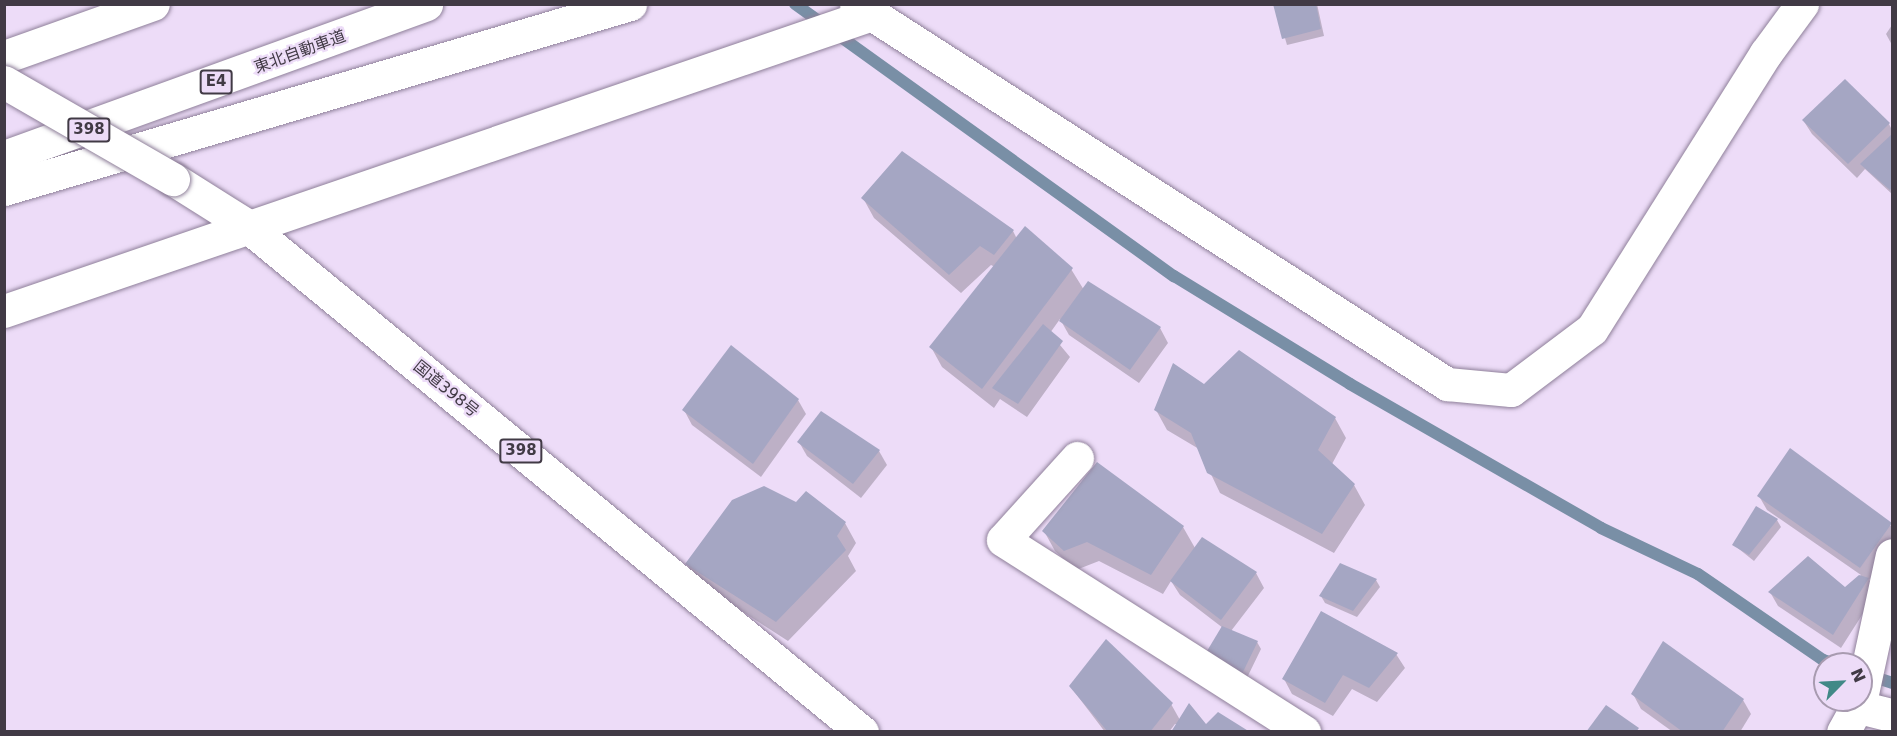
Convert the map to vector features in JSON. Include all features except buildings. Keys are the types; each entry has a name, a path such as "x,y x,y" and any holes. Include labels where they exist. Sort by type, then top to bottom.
{"main road":[{"path":"4,57 153,4"},
{"name":"東北自動車道","path":"4,157 426,4"},
{"path":"4,189 630,4"},
{"path":"4,310 246,225 672,85 864,9 1447,384 1511,390 1592,329 1766,53 1802,4"},
{"name":"国道398号","path":"4,82 173,179 246,225 862,732"},
{"path":"1077,458 1003,540 1304,732"},
{"path":"1871,652 1893,555"},
{"path":"1873,711 1893,715"}],"waterway":[{"path":"795,4 1174,276 1350,384 1601,528 1698,574 1813,653"},
{"path":"1873,677 1892,683"}]}
